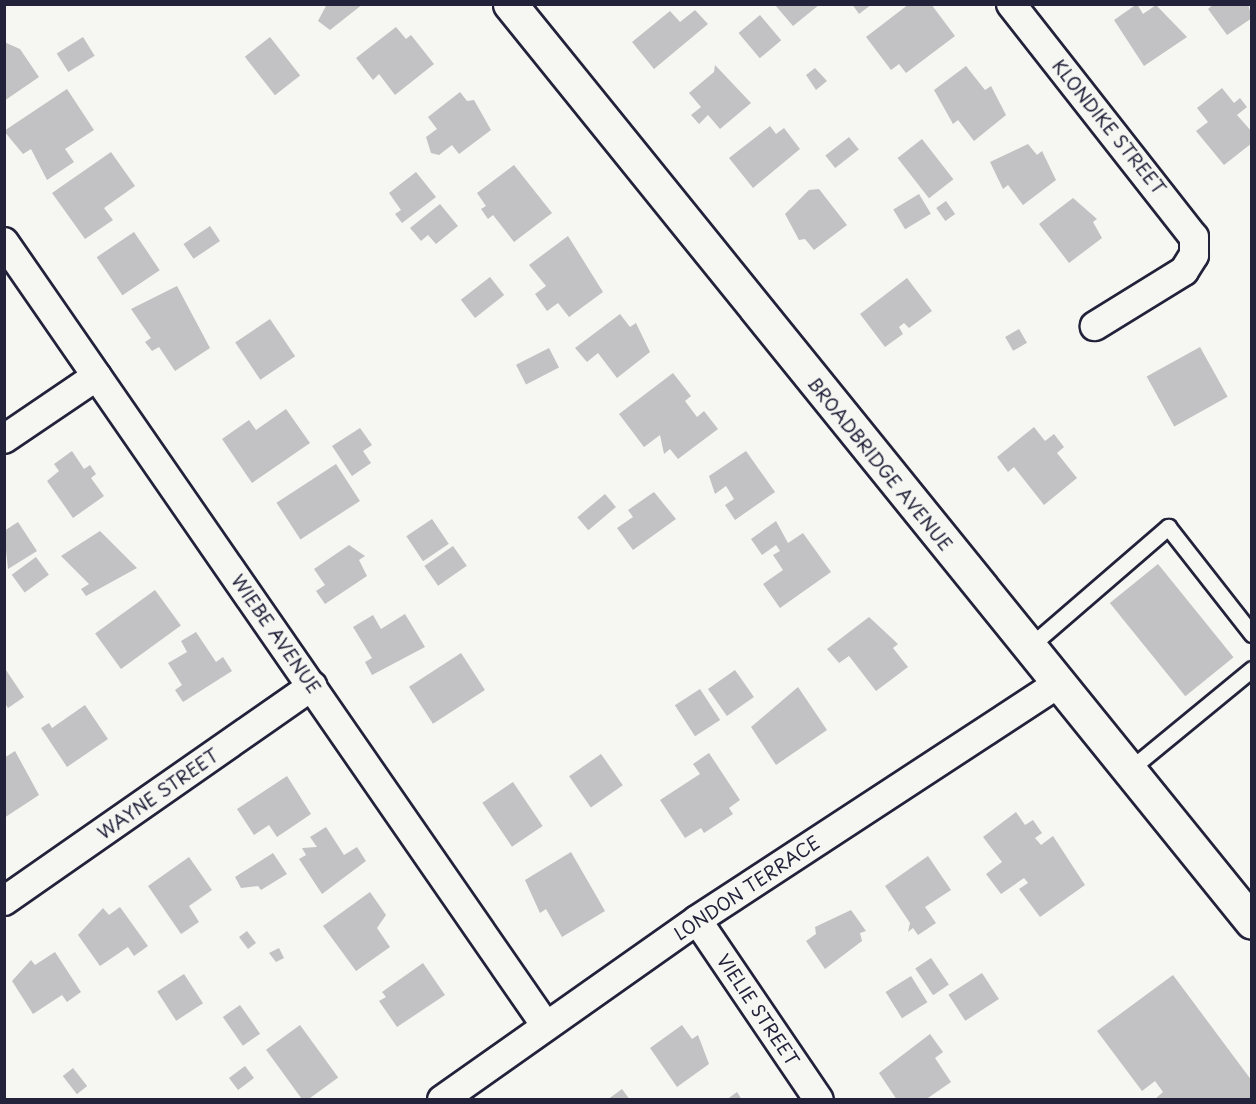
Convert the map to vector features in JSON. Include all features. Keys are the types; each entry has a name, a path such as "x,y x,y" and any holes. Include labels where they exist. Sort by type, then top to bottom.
{"main road":[{"name":"BROADBRIDGE AVENUE","path":"510,4 1251,922"}],"street":[{"name":"KLONDIKE STREET","path":"1011,4 1190,228 1194,255 1184,271 1095,326"},
{"name":"WIEBE AVENUE","path":"4,242 546,1026"},
{"path":"4,439 97,376"},
{"name":"LONDON TERRACE","path":"442,1100 697,920 1058,684"},
{"name":"WAYNE STREET","path":"4,901 312,686"},
{"name":"VIELIE STREET","path":"697,920 819,1100"}],"lane":[{"path":"1029,647 1168,527 1251,634"},
{"path":"1129,770 1251,669"}],"building":[{"path":"327,4 363,4 330,30 318,21"},
{"path":"852,4 872,4 859,14"},
{"path":"909,4 931,4 955,36 906,73 899,64 891,70 866,37"},
{"path":"1137,4 1143,14 1156,5 1187,37 1144,66 1114,20"},
{"path":"1214,4 1248,4 1252,18 1227,35 1208,9"},
{"path":"775,5 819,5 793,26"},
{"path":"695,10 708,24 654,69 632,42 670,11 680,22"},
{"path":"760,15 781,40 760,58 739,33"},
{"path":"396,27 406,39 411,35 434,64 395,95 379,74 373,80 356,58"},
{"path":"83,37 95,56 68,72 57,53"},
{"path":"270,37 300,76 275,95 245,57"},
{"path":"4,42 20,49 39,77 4,101"},
{"path":"715,65 751,103 720,129 708,115 699,124 691,115 701,107 689,93 714,72"},
{"path":"966,66 985,90 991,86 1006,115 974,141 958,120 953,124 934,90"},
{"path":"815,68 827,81 816,90 806,75"},
{"path":"1222,88 1234,103 1240,98 1247,107 1237,115 1252,132 1252,143 1224,165 1196,131 1208,122 1197,108"},
{"path":"67,89 94,130 65,149 74,162 47,180 31,149 23,154 4,131"},
{"path":"460,92 467,101 474,100 491,130 459,154 452,145 439,155 431,153 426,137 437,129 428,117"},
{"path":"770,126 776,134 784,128 800,149 753,188 729,158"},
{"path":"849,137 859,150 835,168 825,155"},
{"path":"922,139 953,179 929,198 898,158"},
{"path":"1028,144 1037,155 1042,151 1056,180 1023,205 1008,185 1003,189 990,162"},
{"path":"111,152 135,186 104,208 113,220 85,239 52,193"},
{"path":"514,165 552,213 514,242 493,215 488,219 481,209 486,206 477,193"},
{"path":"416,172 436,197 402,223 395,214 401,210 389,193"},
{"path":"819,189 847,225 814,250 805,239 799,240 785,214 809,190"},
{"path":"919,194 931,214 905,229 893,209"},
{"path":"1073,198 1097,219 1093,222 1102,238 1069,263 1039,224"},
{"path":"946,201 955,214 945,221 936,208"},
{"path":"440,204 458,226 436,244 428,235 421,241 410,228"},
{"path":"210,226 220,241 194,259 183,244"},
{"path":"134,232 160,270 122,295 97,257"},
{"path":"568,236 603,292 569,317 558,303 547,311 535,294 546,286 529,265"},
{"path":"490,277 504,295 475,318 461,300"},
{"path":"907,278 932,311 909,328 904,323 899,327 903,334 885,347 860,314"},
{"path":"177,286 210,348 175,371 159,347 152,351 145,342 151,338 131,309"},
{"path":"620,314 630,327 636,323 650,352 617,378 598,353 587,362 575,348"},
{"path":"270,319 295,356 260,380 235,342"},
{"path":"1019,329 1027,343 1013,351 1005,337"},
{"path":"1200,347 1228,397 1174,426 1147,377"},
{"path":"549,348 559,368 526,384 516,365"},
{"path":"673,373 691,396 685,401 697,417 704,411 718,429 678,459 670,449 664,454 660,435 644,447 619,414"},
{"path":"286,409 310,443 252,483 222,439 249,420 256,430"},
{"path":"1034,427 1045,441 1054,434 1064,447 1057,453 1077,478 1044,505 1014,467 1008,472 997,457"},
{"path":"360,428 372,445 363,451 371,463 352,476 332,446"},
{"path":"72,451 84,469 90,465 96,474 91,478 104,496 73,518 47,481 59,471 54,464"},
{"path":"746,451 775,492 735,520 725,505 734,499 726,486 715,494 709,476"},
{"path":"336,464 360,501 300,540 276,503"},
{"path":"654,492 676,519 633,550 617,528 633,517 628,510"},
{"path":"605,494 616,507 588,530 577,517"},
{"path":"432,519 449,544 423,561 406,536"},
{"path":"776,521 788,543 803,533 831,572 780,608 763,584 783,570 773,555 780,551 776,545 762,555 751,539"},
{"path":"18,522 37,551 8,569 4,531"},
{"path":"100,531 137,568 86,596 81,589 89,584 61,556"},
{"path":"349,545 365,556 359,560 367,576 325,604 316,591 325,585 314,569"},
{"path":"453,546 467,566 438,586 424,566"},
{"path":"36,557 49,575 25,592 12,575"},
{"path":"1158,564 1234,657 1185,696 1110,603"},
{"path":"155,590 181,626 121,669 95,633"},
{"path":"405,614 425,647 372,675 365,662 372,658 353,627 373,615 381,629"},
{"path":"869,617 898,644 893,648 908,667 876,691 849,656 839,663 827,649"},
{"path":"196,632 216,662 223,657 232,671 183,702 175,690 182,685 168,663 187,652 181,641"},
{"path":"461,653 485,690 433,724 409,687"},
{"path":"6,670 24,697 8,708 4,702"},
{"path":"735,670 754,697 727,716 708,689"},
{"path":"798,687 827,730 776,765 751,727"},
{"path":"700,689 720,720 695,736 675,705"},
{"path":"85,705 108,739 67,767 41,728 49,723 52,728"},
{"path":"15,751 39,795 4,818 4,758"},
{"path":"709,753 740,800 729,808 733,814 704,833 701,828 685,838 660,800 700,774 693,764"},
{"path":"601,754 623,785 591,807 569,776"},
{"path":"287,776 311,814 277,837 269,825 254,835 237,809"},
{"path":"513,782 543,826 512,847 482,803"},
{"path":"1016,812 1025,825 1033,820 1042,833 1035,838 1041,845 1053,836 1085,885 1040,917 1019,889 1028,883 1024,878 1001,894 986,874 1002,862 983,837"},
{"path":"326,827 344,855 357,847 366,861 322,894 299,859 306,855 302,848 317,847 310,837"},
{"path":"571,852 605,911 562,937 546,909 540,913 525,880"},
{"path":"273,853 287,874 261,890 258,886 241,888 235,877"},
{"path":"928,856 951,890 925,907 936,923 918,935 913,928 908,932 910,923 885,886"},
{"path":"189,857 212,890 189,906 199,922 181,934 148,886"},
{"path":"370,892 386,915 377,928 390,947 356,971 323,926"},
{"path":"120,907 148,946 134,956 128,947 100,966 78,935 103,908 109,915"},
{"path":"851,910 866,931 860,933 862,941 825,969 806,941 816,934 815,927"},
{"path":"247,931 256,943 248,949 239,937"},
{"path":"279,948 284,958 276,962 269,953"},
{"path":"55,952 81,992 67,1002 62,995 33,1014 12,981 31,960 35,965"},
{"path":"931,958 949,985 933,995 915,969"},
{"path":"423,963 445,995 397,1027 379,1001 386,997 382,992"},
{"path":"982,973 999,999 965,1021 948,995"},
{"path":"184,974 203,1003 176,1021 157,991"},
{"path":"1173,975 1252,1081 1252,1100 1154,1100 1163,1092 1155,1081 1142,1091 1097,1031"},
{"path":"911,976 927,1002 902,1018 886,992"},
{"path":"240,1005 260,1034 243,1046 223,1017"},
{"path":"300,1025 338,1078 307,1100 303,1100 266,1050"},
{"path":"682,1025 692,1039 698,1035 709,1064 677,1087 650,1048"},
{"path":"930,1034 943,1052 935,1058 951,1082 925,1100 897,1100 879,1073"},
{"path":"245,1066 254,1078 238,1090 229,1078"},
{"path":"73,1068 87,1086 77,1094 63,1076"},
{"path":"622,1089 630,1100 607,1100"},
{"path":"737,1092 742,1100 726,1100"}]}
